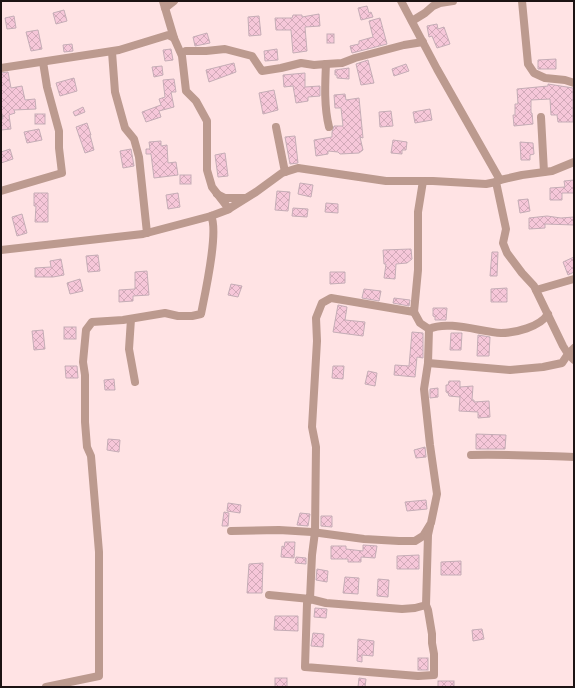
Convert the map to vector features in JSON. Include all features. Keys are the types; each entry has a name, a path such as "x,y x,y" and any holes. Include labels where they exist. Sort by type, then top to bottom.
{"street":[{"path":"174,1 164,5 174,38 182,56 186,91 196,101 208,121 207,170 212,188 229,209"},
{"path":"401,1 498,181 506,229 503,243 507,253 536,290 563,346 571,351 574,360"},
{"path":"412,21 425,13 432,6 453,1"},
{"path":"522,1 528,64 534,73 545,78 565,80 574,83"},
{"path":"1,68 112,52 168,36 174,38"},
{"path":"186,51 206,52 225,49 252,56 262,71 301,63 314,65 342,63 404,45 423,42"},
{"path":"112,52 115,92 125,128 134,139 138,157 147,233"},
{"path":"1,191 62,174 59,131 46,87 43,62"},
{"path":"326,64 325,95 329,127"},
{"path":"541,117 544,172"},
{"path":"276,127 285,172"},
{"path":"1,250 147,233 212,216 229,209 256,192 277,176 292,169 304,168 378,180 474,184 552,171 574,162"},
{"path":"423,181 418,212 418,270 414,312 420,323 429,329"},
{"path":"216,194 225,198 246,198"},
{"path":"46,687 99,676 99,552 91,456 87,447 85,375 83,362 86,330 92,322 131,319 165,313 185,316 202,314 214,235 214,220 212,216"},
{"path":"536,290 574,280"},
{"path":"414,312 331,298 322,302 316,318 312,427 316,446 315,532 312,555 310,599 307,602 305,666 418,676 434,675 432,634 426,605 428,535 438,494 430,445 424,389 428,363 429,329"},
{"path":"429,329 435,326 456,327 501,333 532,327 545,320 548,314"},
{"path":"131,319 129,349 135,382"},
{"path":"428,363 510,370 543,367 562,363 571,351"},
{"path":"471,455 506,454 574,456"},
{"path":"231,531 278,530 315,532 364,539 415,541 423,536 430,526"},
{"path":"269,595 310,599 326,603 402,609 426,605"}],"building":[{"path":"367,6 369,13 371,12 373,17 361,20 358,8"},
{"path":"64,10 67,21 56,24 53,13"},
{"path":"319,14 320,26 305,27 307,51 293,53 291,30 276,30 275,18 292,18 293,15 302,15 302,17"},
{"path":"14,16 16,28 7,29 5,18"},
{"path":"259,16 261,35 249,36 248,17"},
{"path":"380,18 387,44 352,53 350,46 359,44 359,41 373,37 369,21"},
{"path":"437,24 438,29 444,27 450,44 437,48 432,36 429,37 427,26"},
{"path":"38,30 42,49 31,51 26,32"},
{"path":"207,33 210,43 195,46 193,37"},
{"path":"327,34 334,34 334,43 327,43"},
{"path":"72,44 73,51 64,52 63,45"},
{"path":"171,49 173,60 165,61 163,50"},
{"path":"277,49 278,60 265,61 264,51"},
{"path":"556,59 556,69 538,69 538,60"},
{"path":"368,60 374,83 361,85 356,64"},
{"path":"234,63 236,72 209,82 206,70"},
{"path":"406,64 409,71 394,76 392,69"},
{"path":"162,66 163,75 154,77 152,67"},
{"path":"349,68 349,79 337,78 337,75 335,75 335,70"},
{"path":"8,72 11,88 22,86 25,100 35,99 36,109 14,110 15,113 9,115 11,129 1,130 1,119 3,119 1,110 1,73"},
{"path":"305,73 305,87 320,86 320,96 308,97 308,101 296,103 293,86 284,87 283,75"},
{"path":"74,78 77,91 60,96 56,83"},
{"path":"174,79 176,92 171,92 174,107 159,111 161,117 146,122 142,112 161,105 159,99 165,97 163,80"},
{"path":"548,84 573,88 573,122 558,122 557,115 551,115 550,99 531,100 533,124 514,126 513,115 515,115 515,104 518,104 517,89 548,86"},
{"path":"274,90 278,110 263,114 259,93"},
{"path":"345,94 346,100 359,98 363,138 360,137 363,150 359,153 340,154 338,152 328,151 328,154 316,156 314,140 332,137 334,126 343,126 341,108 335,108 334,95"},
{"path":"83,107 85,112 75,116 73,112"},
{"path":"430,109 432,120 415,123 413,112"},
{"path":"391,111 393,126 380,127 379,112"},
{"path":"35,114 45,114 45,124 35,124"},
{"path":"87,123 94,150 85,153 76,127"},
{"path":"39,129 42,140 27,143 24,132"},
{"path":"295,136 298,163 290,164 285,137"},
{"path":"393,140 407,142 406,150 402,150 402,154 391,153"},
{"path":"161,141 161,146 167,145 168,163 176,162 178,175 154,178 151,154 146,154 146,149 150,149 149,142"},
{"path":"520,142 533,143 534,154 530,155 530,160 521,160"},
{"path":"10,149 13,159 1,163 1,152"},
{"path":"131,149 134,166 123,168 120,151"},
{"path":"225,153 228,176 218,177 215,155"},
{"path":"180,175 191,175 191,184 180,184"},
{"path":"574,180 574,193 562,193 562,200 550,200 550,188 565,187 564,181"},
{"path":"300,183 313,185 311,197 298,194"},
{"path":"277,191 290,192 288,211 275,210"},
{"path":"34,193 48,193 48,222 35,222 36,206 34,206"},
{"path":"178,193 180,207 168,209 166,195"},
{"path":"528,199 530,211 520,213 518,200"},
{"path":"326,203 338,204 338,213 325,212"},
{"path":"293,208 308,209 307,217 292,216"},
{"path":"22,214 27,233 17,236 12,217"},
{"path":"547,216 561,218 574,217 574,225 545,224 545,228 529,229 529,218"},
{"path":"411,249 412,259 407,263 396,264 395,279 384,278 386,264 384,264 383,250"},
{"path":"492,252 498,252 497,276 490,276"},
{"path":"98,255 100,271 88,272 86,256"},
{"path":"574,257 574,272 568,275 563,262"},
{"path":"61,259 64,275 53,277 35,277 35,268 51,267 50,261"},
{"path":"147,271 149,295 133,296 133,301 119,302 119,290 135,289 135,272"},
{"path":"330,272 345,272 345,283 330,284"},
{"path":"80,279 83,291 70,294 67,283"},
{"path":"231,284 242,286 238,297 228,295"},
{"path":"507,288 507,302 491,302 491,289"},
{"path":"364,289 381,291 379,301 362,298"},
{"path":"394,298 410,300 409,306 393,303"},
{"path":"338,305 347,307 345,320 365,322 363,336 333,332"},
{"path":"433,308 447,308 446,320 435,320 435,317 433,316"},
{"path":"64,327 76,327 76,339 64,339"},
{"path":"43,330 45,349 34,350 32,331"},
{"path":"412,332 423,333 423,358 417,357 415,377 394,375 395,365 409,366"},
{"path":"451,333 462,333 461,350 450,350"},
{"path":"478,335 490,337 489,356 477,356"},
{"path":"65,366 77,366 78,378 66,378"},
{"path":"333,366 344,366 343,379 332,378"},
{"path":"368,371 377,373 375,386 365,384"},
{"path":"114,379 115,390 105,390 104,380"},
{"path":"449,381 460,381 460,387 473,386 472,400 474,400 474,402 489,401 490,417 478,418 478,412 459,411 460,397 449,396 446,392 446,385 448,385"},
{"path":"438,388 438,397 430,398 430,389"},
{"path":"476,434 506,435 505,449 476,449"},
{"path":"108,439 120,440 119,452 107,450"},
{"path":"425,447 426,457 416,458 414,450"},
{"path":"426,500 427,509 407,511 405,502"},
{"path":"228,503 241,505 240,513 227,511"},
{"path":"224,512 229,513 228,526 222,526"},
{"path":"300,513 310,514 308,526 297,525"},
{"path":"321,516 332,516 332,527 321,526"},
{"path":"285,542 295,542 294,558 281,557 282,546 284,547"},
{"path":"363,545 377,546 375,558 361,557 361,562 348,562 348,559 331,559 331,546 346,546 346,549 363,551"},
{"path":"419,555 419,569 397,569 397,556"},
{"path":"296,557 306,558 306,564 295,563"},
{"path":"461,561 461,575 441,575 441,562"},
{"path":"263,563 262,593 247,593 249,564"},
{"path":"317,569 328,571 327,582 316,580"},
{"path":"345,577 359,578 358,594 343,593"},
{"path":"378,579 389,580 388,597 377,596"},
{"path":"315,608 327,609 326,618 314,617"},
{"path":"275,616 298,616 298,631 274,630"},
{"path":"482,629 484,639 473,641 472,630"},
{"path":"313,633 324,634 323,647 311,646"},
{"path":"358,639 374,641 373,656 362,655 362,662 357,661"},
{"path":"418,658 428,658 428,670 418,670"},
{"path":"275,678 287,678 287,687 275,687"},
{"path":"359,678 366,679 365,687 358,687"},
{"path":"438,681 454,681 454,687 438,687"}]}
